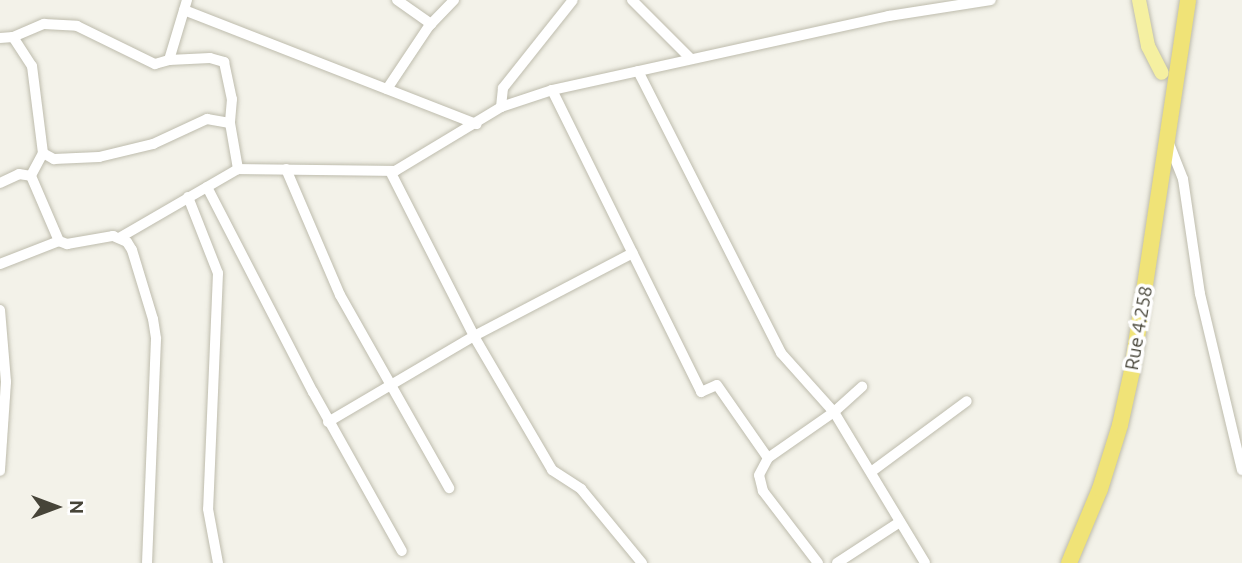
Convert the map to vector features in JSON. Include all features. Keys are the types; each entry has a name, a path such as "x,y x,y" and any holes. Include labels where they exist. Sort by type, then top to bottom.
{"highway":[{"name":"Rue 4.258","path":"1069,563 1100,489 1120,425 1142,313 1188,0"}],"main road":[{"path":"1139,0 1148,46 1162,73"}],"street":[{"path":"397,0 431,24"},
{"path":"387,89 431,24 454,0"},
{"path":"501,107 503,88 573,0"},
{"path":"632,0 690,58"},
{"path":"119,238 238,169 390,171 477,124 501,107 552,90 889,16 991,0"},
{"path":"169,60 185,5 477,124"},
{"path":"0,38 13,37 44,24 76,26 155,64 169,60 210,58 224,62 232,99 230,123 238,169"},
{"path":"13,37 32,66 43,153 31,176"},
{"path":"638,71 780,353 834,412 925,563"},
{"path":"1162,73 1176,85"},
{"path":"552,90 701,392 718,385 768,458"},
{"path":"43,153 54,159 99,157 152,144 207,118 230,123"},
{"path":"1168,141 1183,179 1200,294 1242,470"},
{"path":"286,169 340,295 449,488"},
{"path":"390,171 474,336 552,470 581,489 642,563"},
{"path":"0,183 19,174 31,176"},
{"path":"31,176 59,241"},
{"path":"207,187 329,421 402,551"},
{"path":"188,197 218,272 208,509 218,563"},
{"path":"0,264 59,241 67,244 104,236 119,238 127,242 132,250 153,319 156,339 147,563"},
{"path":"329,421 474,336 633,253"},
{"path":"0,310 6,382 0,471"},
{"path":"818,563 763,491 759,475 768,458 834,412 862,387"},
{"path":"871,472 967,401"},
{"path":"837,563 900,522"}]}
